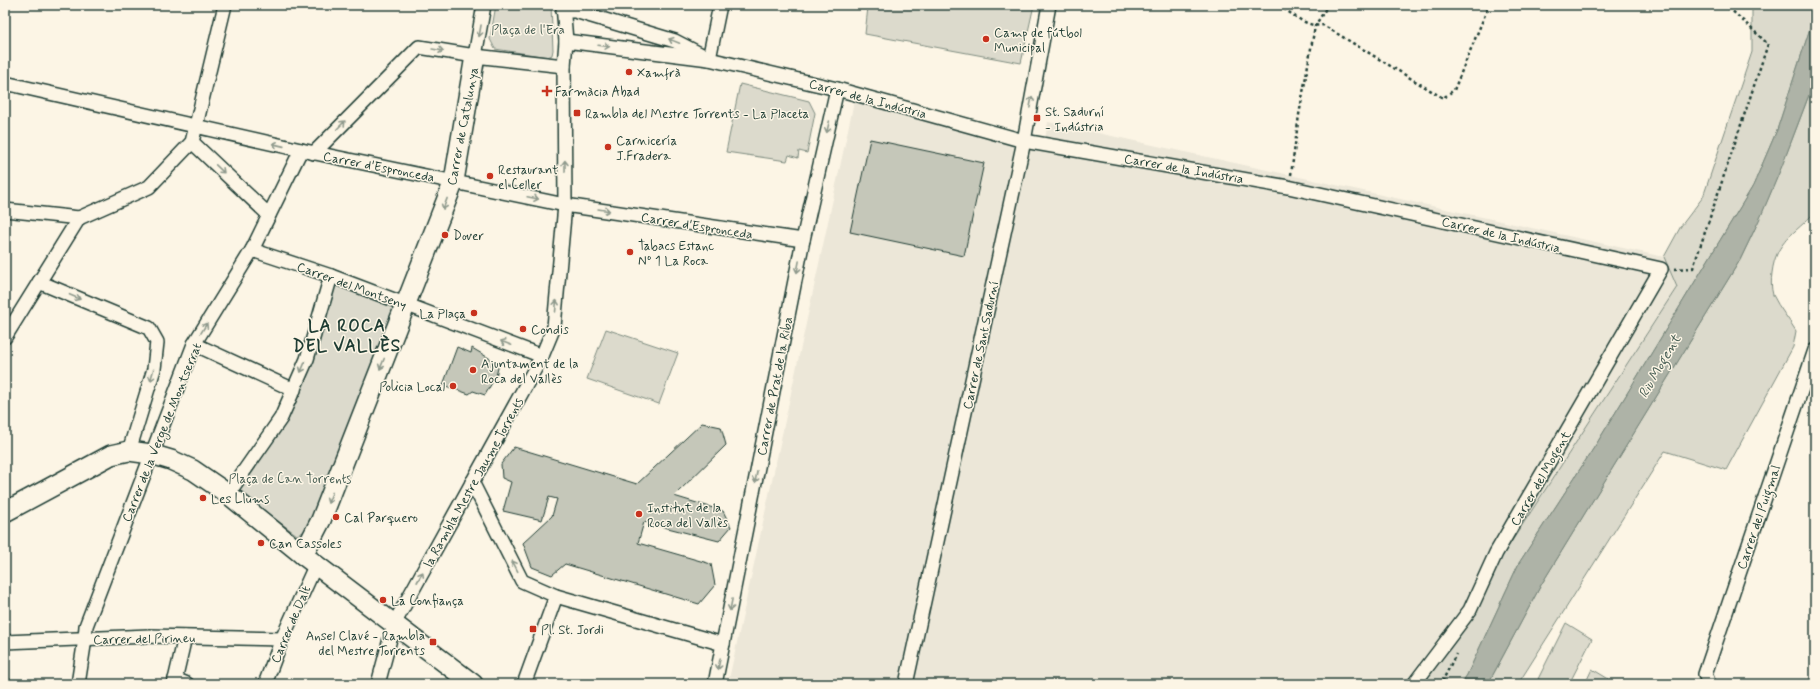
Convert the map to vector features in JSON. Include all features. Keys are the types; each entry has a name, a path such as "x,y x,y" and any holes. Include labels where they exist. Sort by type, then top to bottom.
{"street":[{"path":"5,210 79,218 149,186 192,142 197,127 225,5"},
{"name":"Carrer de Catalunya","path":"310,560 321,520 454,180 484,5"},
{"path":"709,59 720,5"},
{"name":"Carrer de Sant Sadurní","path":"906,684 1024,141 1049,5"},
{"name":"Carrer de la Indústria","path":"563,8 675,41 709,59"},
{"name":"la Rambla Mestre Jaume Torrents","path":"378,684 394,624 542,356 554,328 565,205 564,66 566,41 563,8"},
{"name":"Carrer de la Indústria","path":"566,41 709,59 837,89 1024,141 1288,186 1661,269"},
{"name":"Carrer de la Verge de Montserrat","path":"78,684 86,626 194,344 252,250 269,215 308,152 419,46 475,56 564,66"},
{"name":"Carrer d'Espronceda","path":"5,83 308,152 454,180 565,205 803,240"},
{"name":"Carrer de Prat de la Riba","path":"715,684 803,240 837,89"},
{"path":"192,142 269,215"},
{"path":"5,337 79,218"},
{"name":"Carrer del Montseny","path":"252,250 331,276 542,356"},
{"name":"Carrer del Mogent","path":"1414,684 1470,610 1496,553 1661,269"},
{"path":"228,494 281,418 307,359 331,276"},
{"path":"39,282 149,328 157,342 154,369 129,451"},
{"path":"194,344 294,390"},
{"name":"Carrer del Puigmal","path":"1709,684 1705,674 1815,350"},
{"path":"5,512 111,455 129,451 151,454 171,460 193,470 228,494 310,560 473,684"},
{"path":"472,482 522,581 556,596 723,644"},
{"name":"Carrer de Dalt","path":"265,684 310,560"},
{"path":"524,684 556,596"},
{"path":"185,637 174,682 187,684"},
{"name":"Carrer del Pirineu","path":"5,642 185,637 282,639"}],"path":[{"path":"1279,5 1299,19 1315,26 1323,25 1443,98 1454,90 1490,5"},
{"path":"1288,186 1315,26 1328,5"},
{"path":"1661,269 1693,268 1768,44 1726,5"},
{"path":"1443,680 1450,684"}],"shaded area":[{"path":"854,102 1044,145 1048,122 1664,257 1677,287 1419,684 728,684"}],"green space":[{"name":"Plaça de l'Era","path":"496,5 551,5 552,55 548,57 495,49 490,39"},
{"name":"Camp de fútbol Municipal","path":"858,5 1034,5 1021,63 865,34 868,7"},
{"path":"1752,5 1815,5 1815,13 1777,130 1753,186 1597,443 1519,563 1467,675 1461,684 1419,684 1677,287 1664,257 1681,226 1703,197 1752,52"},
{"path":"1815,79 1815,212 1782,245 1774,262 1772,276 1773,295 1796,331 1793,347 1726,470 1665,451 1518,684 1488,684 1541,585 1740,260 1751,238 1789,148"},
{"path":"740,84 809,101 815,113 807,153 799,151 798,158 789,155 787,161 726,152"},
{"name":"Plaça de Can Torrents","path":"335,281 402,307 312,528 297,535 232,487 281,418"},
{"path":"606,329 678,353 659,404 587,379"},
{"path":"1566,623 1592,639 1569,684 1548,684 1538,679"},
{"path":"1592,669 1617,684 1585,684"}],"water":[{"name":"Riu Mogent","path":"1815,13 1815,79 1782,166 1761,216 1740,260 1541,585 1488,684 1461,684 1467,675 1519,563 1597,443 1753,186 1777,130"}],"building":[{"path":"870,139 984,163 964,256 850,232"},
{"name":"Ajuntament de la Roca del Vallès","path":"457,347 471,353 472,348 499,364 496,376 485,395 473,391 469,394 443,385"},
{"name":"Institut de la Roca del Vallès","path":"702,423 721,427 726,445 674,496 723,511 731,527 719,541 644,522 638,543 711,564 715,585 699,604 565,564 552,575 532,567 523,543 552,516 557,499 549,497 542,520 503,511 511,482 502,478 501,464 514,447 637,484"}],"place":[{"name":"Camp de fútbol Municipal","path":"986,39"},
{"name":"Xamfrà","path":"629,72"},
{"name":"Farmàcia Abad","path":"547,91"},
{"name":"Rambla del Mestre Torrents - La Placeta","path":"577,113"},
{"name":"St. Sadurní - Indústria","path":"1037,118"},
{"name":"Carnicería J.Fradera","path":"608,147"},
{"name":"Restaurant el Celler","path":"490,176"},
{"name":"Dover","path":"445,235"},
{"name":"Tabacs Estanc Nº 1 La Roca","path":"630,252"},
{"name":"La Plaça","path":"474,313"},
{"name":"Condis","path":"523,329"},
{"name":"Ajuntament de la Roca del Vallès","path":"473,370"},
{"name":"Policia Local","path":"453,386"},
{"name":"Les Llums","path":"203,498"},
{"name":"Institut de la Roca del Vallès","path":"639,514"},
{"name":"Cal Parquero","path":"336,517"},
{"name":"Can Cassoles","path":"261,543"},
{"name":"La Confiança","path":"383,600"},
{"name":"Pl. St. Jordi","path":"533,629"},
{"name":"Ansel Clavé - Rambla del Mestre Torrents","path":"433,642"}],"district":[{"name":"LA ROCA DEL VALLÈS","path":"347,335"}]}
